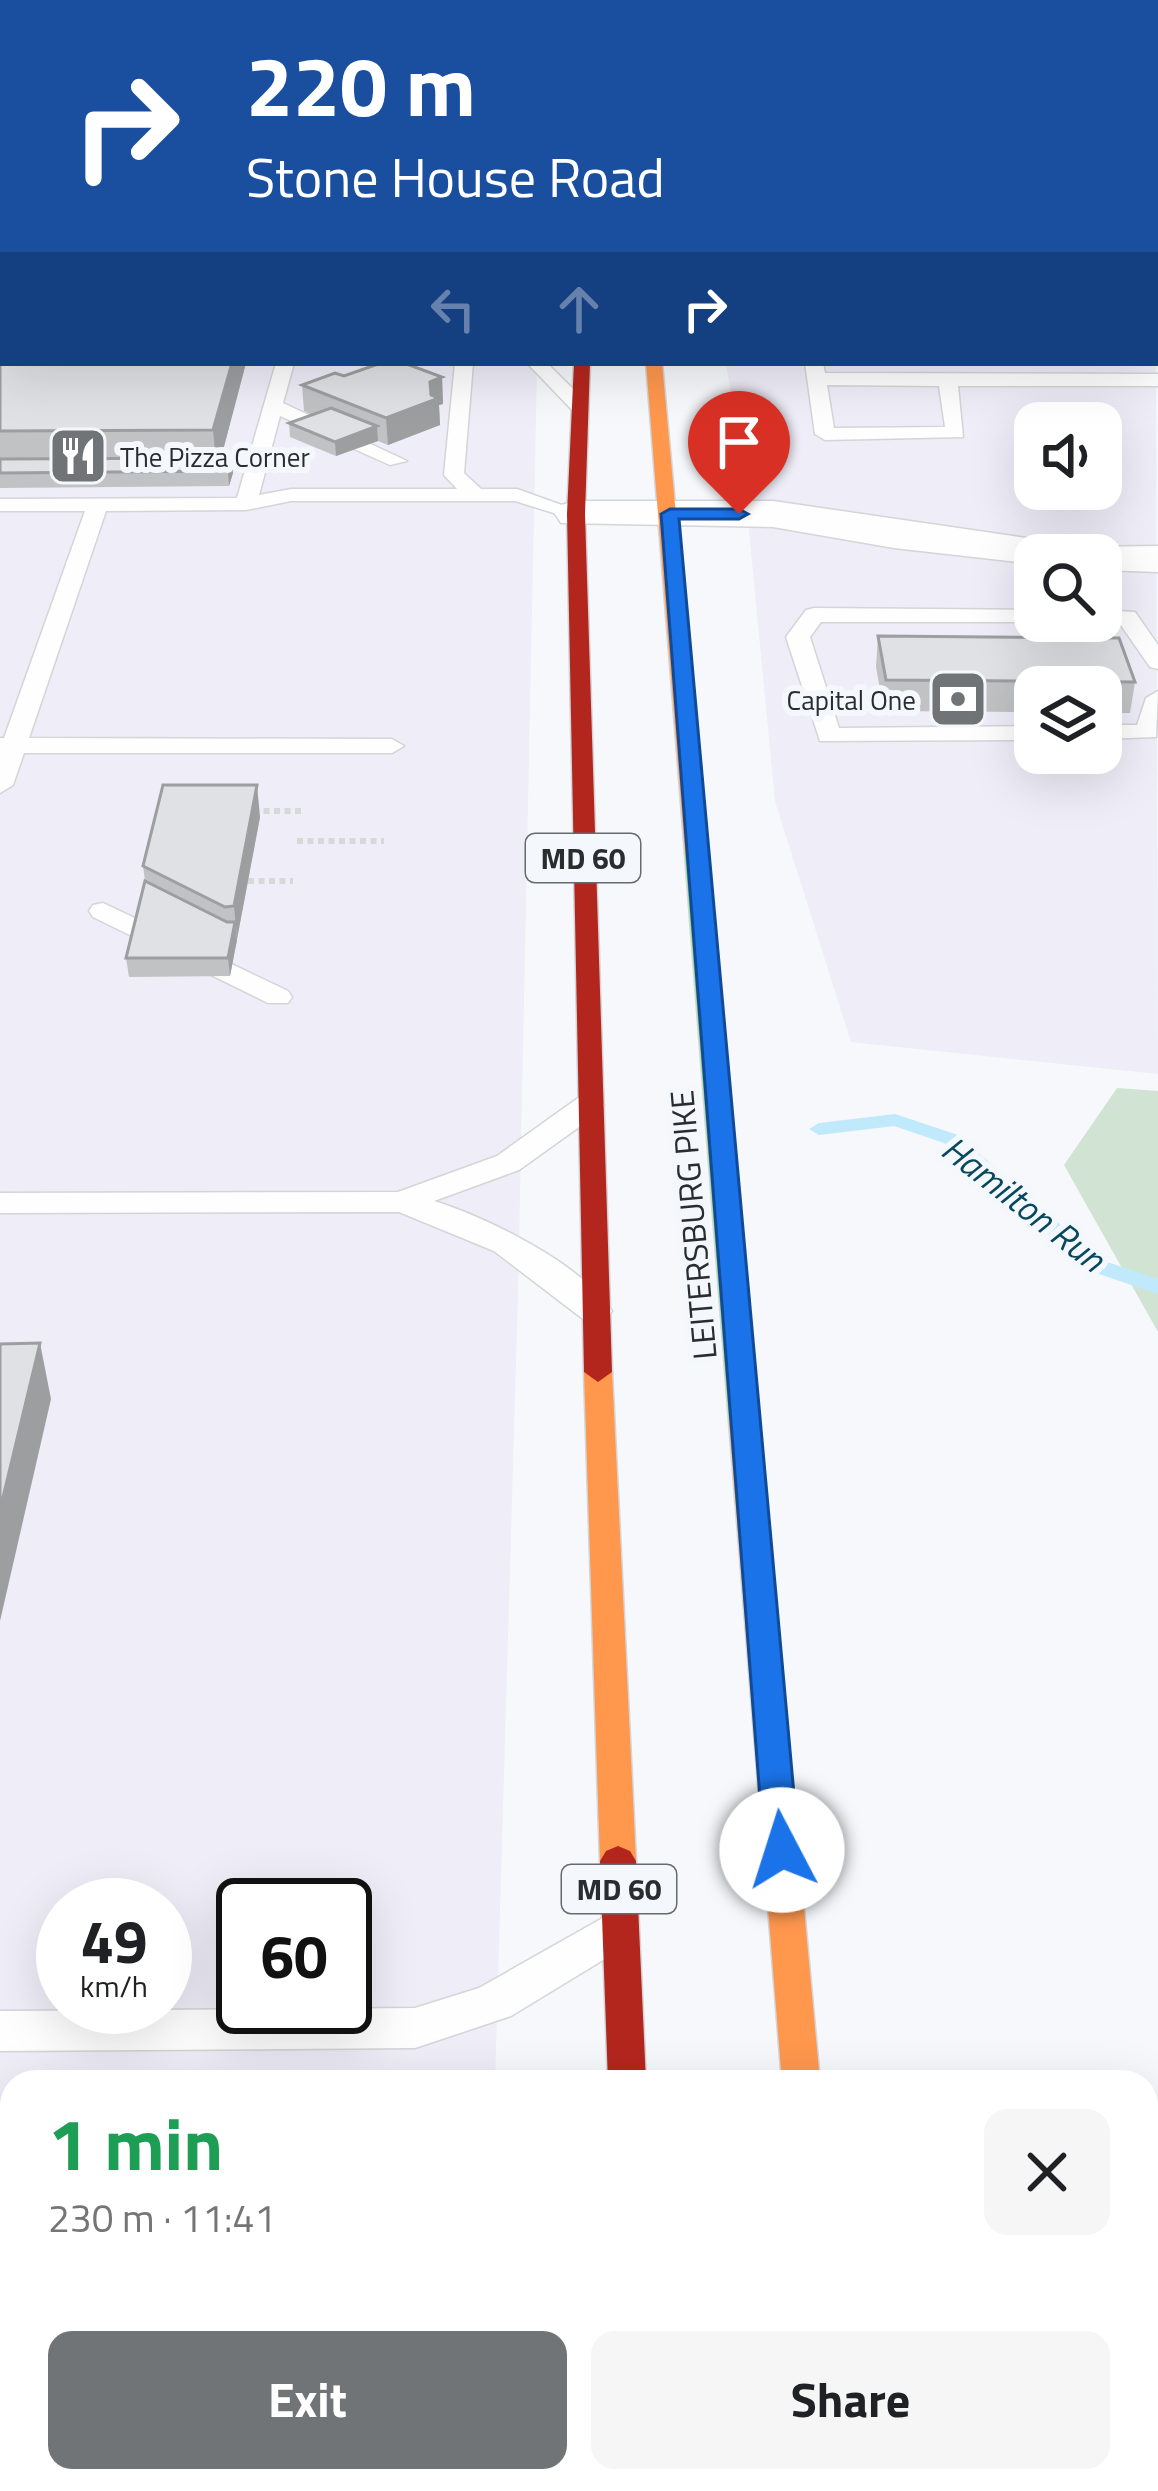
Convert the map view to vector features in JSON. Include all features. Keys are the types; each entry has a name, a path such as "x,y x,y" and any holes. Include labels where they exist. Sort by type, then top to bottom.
{"main road":[{"name":"MD 60","path":"582,366 576,514 589,1105 626,2070"},
{"name":"LEITERSBURG PIKE","path":"654,366 800,2070"}],"street":[{"path":"576,514 773,514 894,535 1014,548"},
{"path":"1122,558 1158,560"}],"lane":[{"path":"246,504 284,366"},
{"path":"464,366 454,475 476,495"},
{"path":"539,366 580,407"},
{"path":"948,380 956,433 825,434 815,371 948,380 1149,374"},
{"path":"273,406 397,461"},
{"path":"0,505 246,504 291,495 518,495 576,514"},
{"path":"246,504 285,513 576,514"},
{"path":"0,785 7,746 98,505"},
{"path":"1014,617 814,615 798,637 829,736 1014,733"},
{"path":"1122,617 1127,617 1158,662"},
{"path":"1122,732 1147,732 1158,698"},
{"path":"7,746 392,746"},
{"path":"103,910 278,998"},
{"path":"401,1202 508,1163 589,1105"},
{"path":"0,1203 401,1202 465,1220 504,1239 595,1311"},
{"path":"0,2031 415,2028 456,2021 523,1988 620,1928"}],"path":[{"path":"231,811 301,811"},
{"path":"298,841 384,841"},
{"path":"248,881 293,881"}],"shaded area":[{"path":"0,366 537,366 518,1292 495,2070 0,2070"},
{"path":"726,366 1156,366 1158,1074 851,1042 775,801 743,468"}],"green space":[{"path":"1117,1088 1158,1091 1158,1332 1064,1165"}],"building":[{"path":"0,366 231,366 213,430 0,431"},
{"path":"372,366 412,366 442,377 430,382 431,395 439,398 386,418 302,385 335,373 344,376"},
{"path":"331,408 377,426 335,442 289,423"},
{"path":"231,458 228,471 0,473 0,459"},
{"path":"878,636 1120,642 1135,682 1122,682 1122,666 1014,666 1014,681 886,680"},
{"path":"163,785 257,785 234,906 225,907 143,866"},
{"path":"145,881 235,922 228,958 126,958"},
{"path":"40,1343 0,1510 0,1344"}],"waterway":[{"name":"Hamilton Run","path":"819,1129 895,1120 951,1139 1094,1265 1158,1287"}],"traffic: fast":[{"path":"696,853 744,1421"}],"traffic: slow":[{"path":"654,366 696,853"},
{"path":"598,1372 618,1861"},
{"path":"744,1421 800,2070"}],"traffic: jam":[{"path":"582,366 576,514 598,1372"},
{"path":"618,1861 627,2070"}],"place":[{"name":"The Pizza Corner","path":"78,456"},
{"name":"Capital One","path":"958,699"}],"route":[{"path":"739,514 670,514 782,1850"}]}
